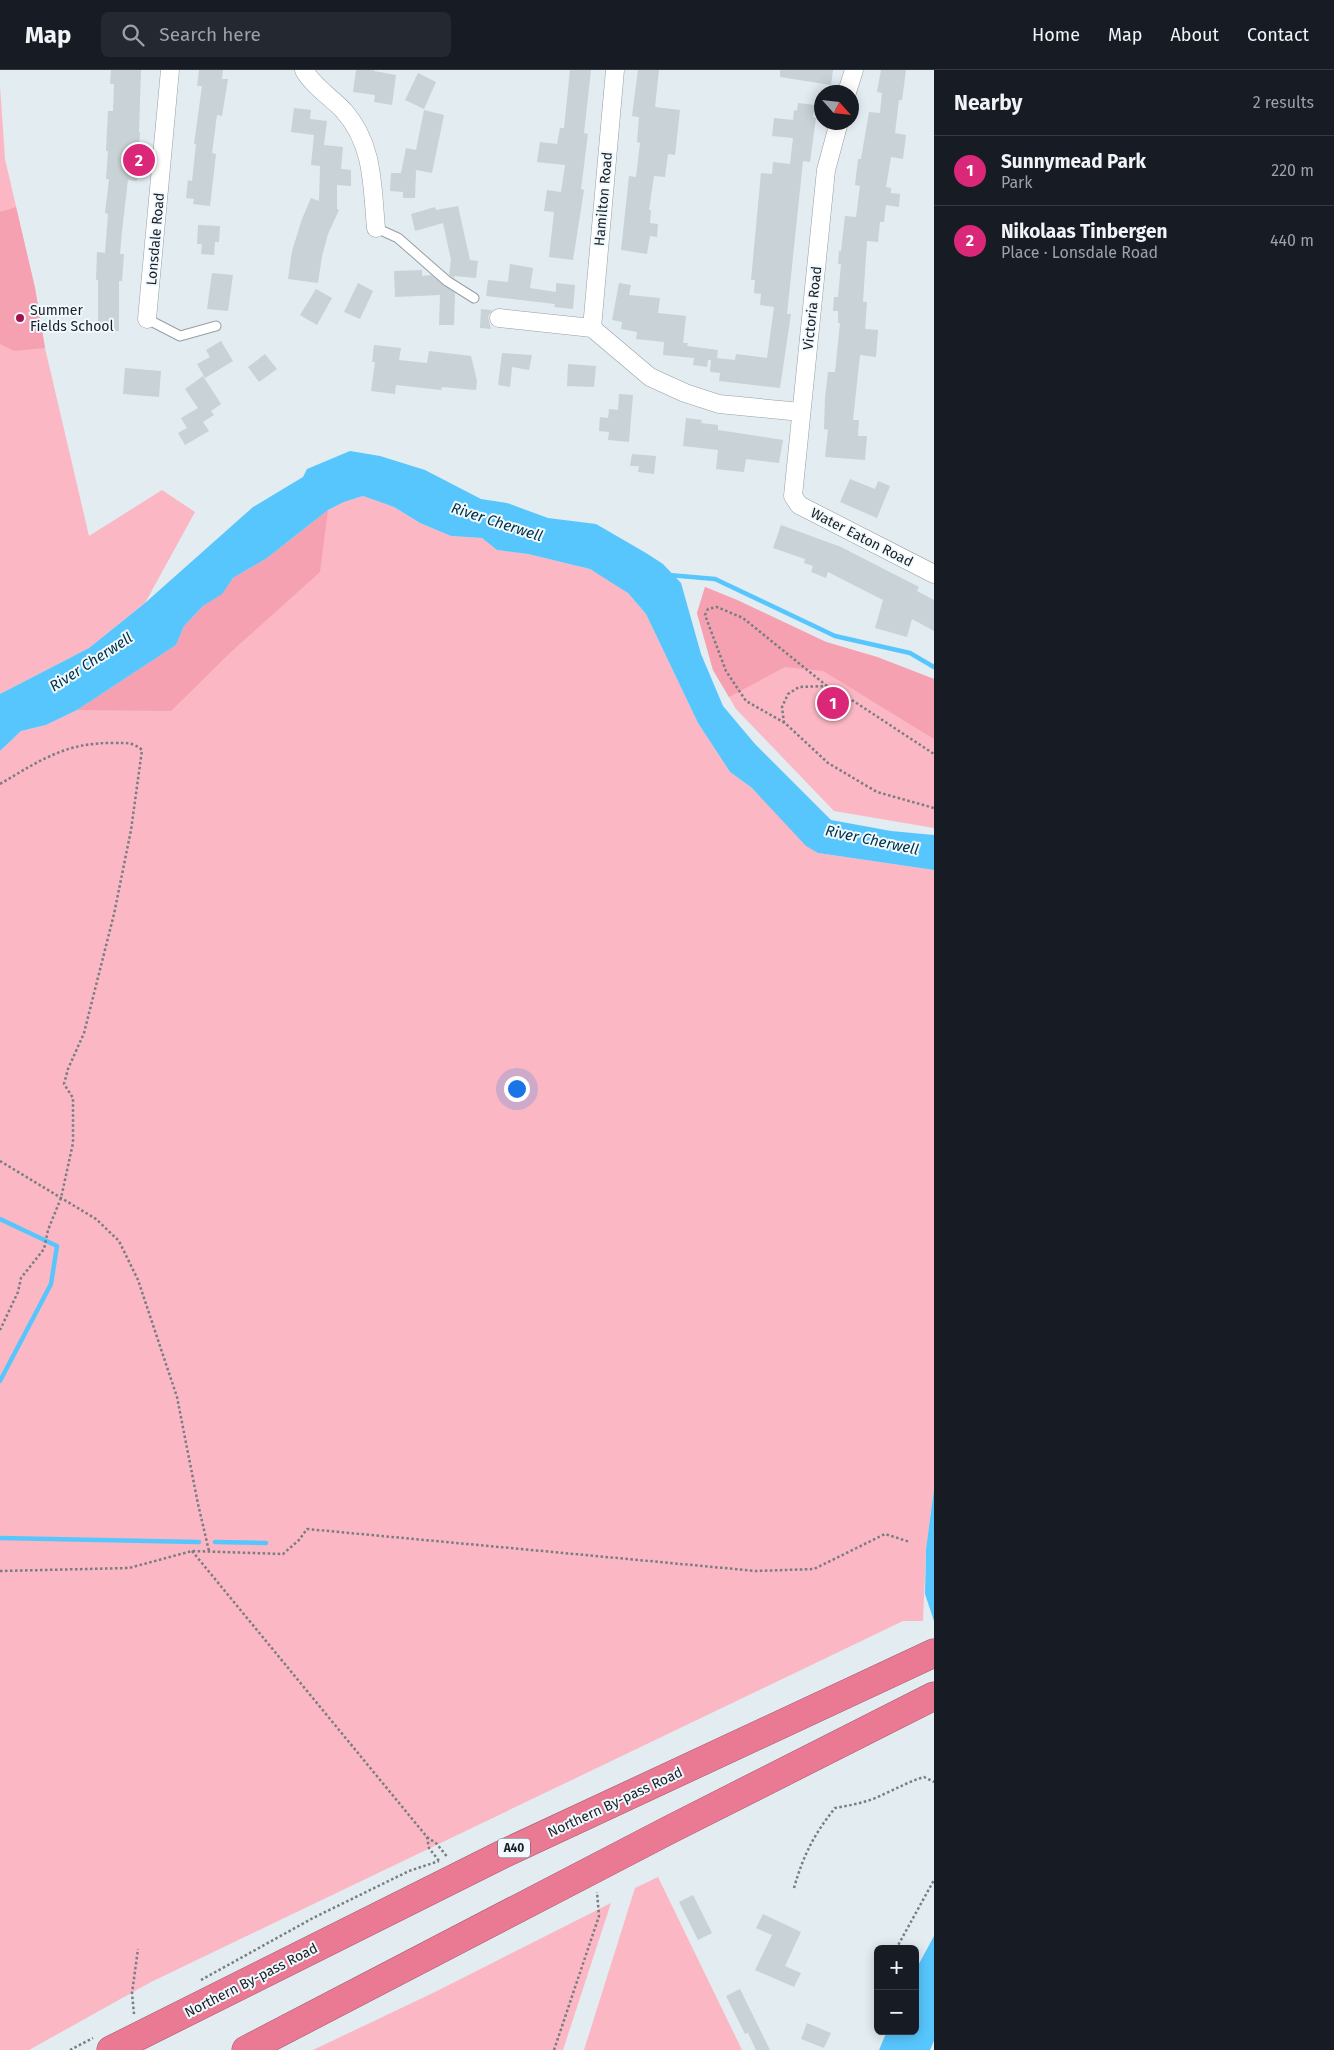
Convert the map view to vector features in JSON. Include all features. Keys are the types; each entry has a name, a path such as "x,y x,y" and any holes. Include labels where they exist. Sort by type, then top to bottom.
{"highway":[{"name":"Northern By-pass Road","path":"122,2045 504,1853 928,1656"},
{"path":"246,2050 669,1830 934,1696"}],"street":[{"name":"Lonsdale Road","path":"147,319 170,70"},
{"path":"304,70 345,112 361,136 369,157 376,228"},
{"name":"Hamilton Road","path":"592,328 615,70"},
{"path":"849,85 854,70"},
{"name":"Victoria Road","path":"794,496 826,170 837,130"},
{"path":"499,318 592,328 650,377 685,393 719,404 801,412"},
{"name":"Water Eaton Road","path":"794,496 799,505 934,574"}],"lane":[{"path":"376,228 398,238 447,281 474,298"},
{"path":"147,319 180,336 216,326"}],"path":[{"path":"934,754 855,702 827,686 743,618 718,607 708,609 705,614 726,671 746,702 784,723 828,763 877,792 934,808"},
{"path":"784,723 782,707 788,694 799,687 827,686"},
{"path":"0,784 63,749 93,742 134,743 142,750 131,830 114,914 84,1032 68,1069 64,1084 73,1098 73,1143 61,1198 48,1230 44,1249 21,1278 18,1292 0,1330"},
{"path":"0,1161 96,1219 119,1241 138,1280 177,1397 209,1551"},
{"path":"0,1571 129,1568 192,1551 283,1554 299,1540 307,1529 756,1571 814,1569 884,1534 910,1542"},
{"path":"192,1551 427,1837 437,1844 442,1852"},
{"path":"794,1888 817,1830 835,1808 856,1804 884,1795 909,1781 924,1777 934,1782"},
{"path":"427,1837 429,1848 439,1861"},
{"path":"898,1945 934,1880"},
{"path":"554,2050 600,1916 596,1886"},
{"path":"122,2045 134,2017 132,1993 138,1949"}],"shaded area":[{"path":"0,86 5,159 35,288 45,348 89,536 162,490 195,512 145,603 89,648 0,694"},
{"path":"16,207 35,288 45,348 14,351 0,344 0,212"},
{"path":"363,496 394,507 420,523 451,536 482,538 497,550 528,554 590,569 607,579 628,593 646,614 698,723 730,772 752,788 818,853 934,870 934,1489 926,1549 923,1621 903,1621 151,1982 29,2050 0,2050 0,751 21,731 46,725 77,710 176,645 184,626 203,606 221,594 233,578 267,558 328,510"},
{"path":"328,510 320,572 233,650 171,711 77,710 176,645 184,626 203,606 221,594 233,578 267,558"},
{"path":"705,587 826,642 877,657 934,679 934,828 834,811 736,709 713,670 697,613"},
{"path":"705,587 826,642 877,657 934,679 934,739 823,671 785,667 729,697 713,670 697,613"},
{"path":"658,1877 742,2050 584,2050 635,1888"},
{"path":"611,1903 563,2050 313,2050 437,1991"}],"water":[{"name":"River Cherwell","path":"350,451 380,456 425,470 481,499 507,503 548,518 596,524 663,564 681,583 701,654 723,706 755,744 831,820 891,831 934,835 934,870 818,853 806,846 752,788 730,772 698,723 646,614 628,593 590,569 528,554 497,550 482,538 451,536 420,523 394,507 363,496 328,510 267,558 233,578 222,594 203,606 184,626 176,645 77,710 46,725 21,731 0,751 0,694 89,648 145,603 253,507 303,477 307,469"},
{"path":"934,1489 934,1621 925,1594 926,1549"},
{"path":"934,1936 934,2041 930,2050 879,2050 885,2035 919,2035 919,1964"}],"building":[{"path":"111,70 141,70 140,132 137,181 128,180 122,231 120,254 124,254 122,281 119,281 119,331 98,331 97,252 105,253 108,214 105,213 109,179 106,179 108,111 113,111 114,84 110,84"},
{"path":"199,70 223,70 222,79 228,79 222,116 217,115 212,153 216,154 210,206 193,204 194,199 186,198 188,180 192,181 196,144 194,144 202,86 197,86"},
{"path":"356,70 374,70 396,75 392,105 374,102 375,95 353,92"},
{"path":"570,70 591,70 584,133 588,134 581,189 584,190 573,260 549,257 554,212 544,211 547,190 561,192 565,165 537,162 540,142 557,144 560,128 564,128"},
{"path":"638,70 659,70 655,107 680,110 675,155 668,154 665,177 654,176 649,210 651,210 650,223 658,224 657,237 650,236 647,254 621,250 629,176 636,177 640,143 637,142 639,117 632,116"},
{"path":"780,70 833,70 831,85 780,77"},
{"path":"881,70 906,70 902,100 899,100 895,133 906,135 903,159 891,157 886,187 891,188 891,193 900,194 899,207 886,205 884,222 880,222 878,242 867,241 863,302 867,302 865,329 878,330 876,357 860,355 853,420 859,420 858,436 867,436 865,460 825,457 828,430 824,429 825,398 828,372 835,372 840,323 838,323 838,311 833,311 834,297 838,297 841,264 838,264 839,251 841,251 845,216 856,217 860,186 855,185 858,159 861,159 869,112 880,113 882,93 877,92"},
{"path":"418,73 436,82 424,109 405,100"},
{"path":"798,103 814,105 814,130 810,162 803,161 787,314 791,314 780,388 719,381 720,373 710,372 711,360 708,360 707,367 693,365 694,358 663,355 664,342 636,339 637,332 621,329 622,322 612,320 619,283 631,285 629,295 660,298 658,313 686,316 683,343 688,343 687,346 718,350 717,358 735,360 736,354 767,358 774,307 760,305 761,294 754,293 755,280 751,280 761,173 772,174 773,162 790,164 793,138 772,136 774,118 793,120 794,110 797,111"},
{"path":"294,108 311,110 310,119 327,121 324,145 343,147 341,169 351,170 351,186 337,185 337,209 339,210 328,234 318,283 288,279 292,251 302,219 311,198 319,201 320,166 311,165 314,135 291,132"},
{"path":"424,110 444,115 432,173 416,170 415,198 403,198 403,192 390,191 391,173 401,173 406,148 416,150"},
{"path":"458,206 470,260 478,261 476,278 454,276 455,279 449,275 451,260 443,223 415,231 411,214 435,207 436,210"},
{"path":"198,225 220,226 219,242 215,242 214,255 201,254 202,244 197,244"},
{"path":"510,264 533,268 530,288 556,292 556,283 575,285 573,309 554,307 555,304 486,296 488,280 508,282"},
{"path":"422,270 422,276 431,275 455,293 454,325 439,325 440,295 395,297 394,271"},
{"path":"212,273 233,275 228,311 207,309"},
{"path":"358,283 373,291 360,319 344,312"},
{"path":"316,289 332,298 317,325 300,315"},
{"path":"481,309 492,310 488,317 491,329 480,328"},
{"path":"221,341 233,361 205,378 197,364 210,357 206,350"},
{"path":"374,345 401,348 399,360 427,363 429,351 471,356 477,381 476,390 442,387 441,390 396,385 395,394 371,391 375,362 372,362"},
{"path":"502,353 532,355 529,370 512,367 510,387 498,385"},
{"path":"265,354 277,369 259,382 248,367"},
{"path":"568,364 596,366 594,387 567,386"},
{"path":"125,368 161,371 159,397 123,394"},
{"path":"203,376 221,404 211,411 214,415 203,422 209,431 185,445 178,433 187,428 181,418 198,408 185,389"},
{"path":"619,394 633,395 629,442 608,440 609,432 599,431 600,417 608,418 609,409 618,410"},
{"path":"686,418 702,420 701,423 718,425 718,430 783,440 779,463 746,459 744,472 716,469 718,450 683,446"},
{"path":"632,454 656,456 654,474 638,472 639,466 630,466"},
{"path":"850,479 875,489 878,481 890,486 877,518 840,502"},
{"path":"781,525 841,547 919,587 917,591 934,600 934,631 912,619 907,637 875,628 883,600 828,572 826,578 811,572 813,566 804,563 805,559 773,548"},
{"path":"693,1895 712,1933 698,1940 679,1902"},
{"path":"763,1914 801,1932 785,1966 801,1973 794,1987 755,1970 772,1935 756,1928"},
{"path":"740,1989 770,2050 756,2050 748,2033 745,2034 726,1996"},
{"path":"807,2023 831,2033 824,2048 801,2039"}],"waterway":[{"path":"669,575 715,579 835,636 910,653 934,667"},
{"path":"0,1219 57,1246 51,1284 0,1381"},
{"path":"0,1538 199,1542"},
{"path":"215,1542 266,1543"}],"place":[{"name":"Nikolaas Tinbergen","path":"139,160"},
{"name":"Summer Fields School","path":"20,318"},
{"name":"Sunnymead Park","path":"833,703"}]}
